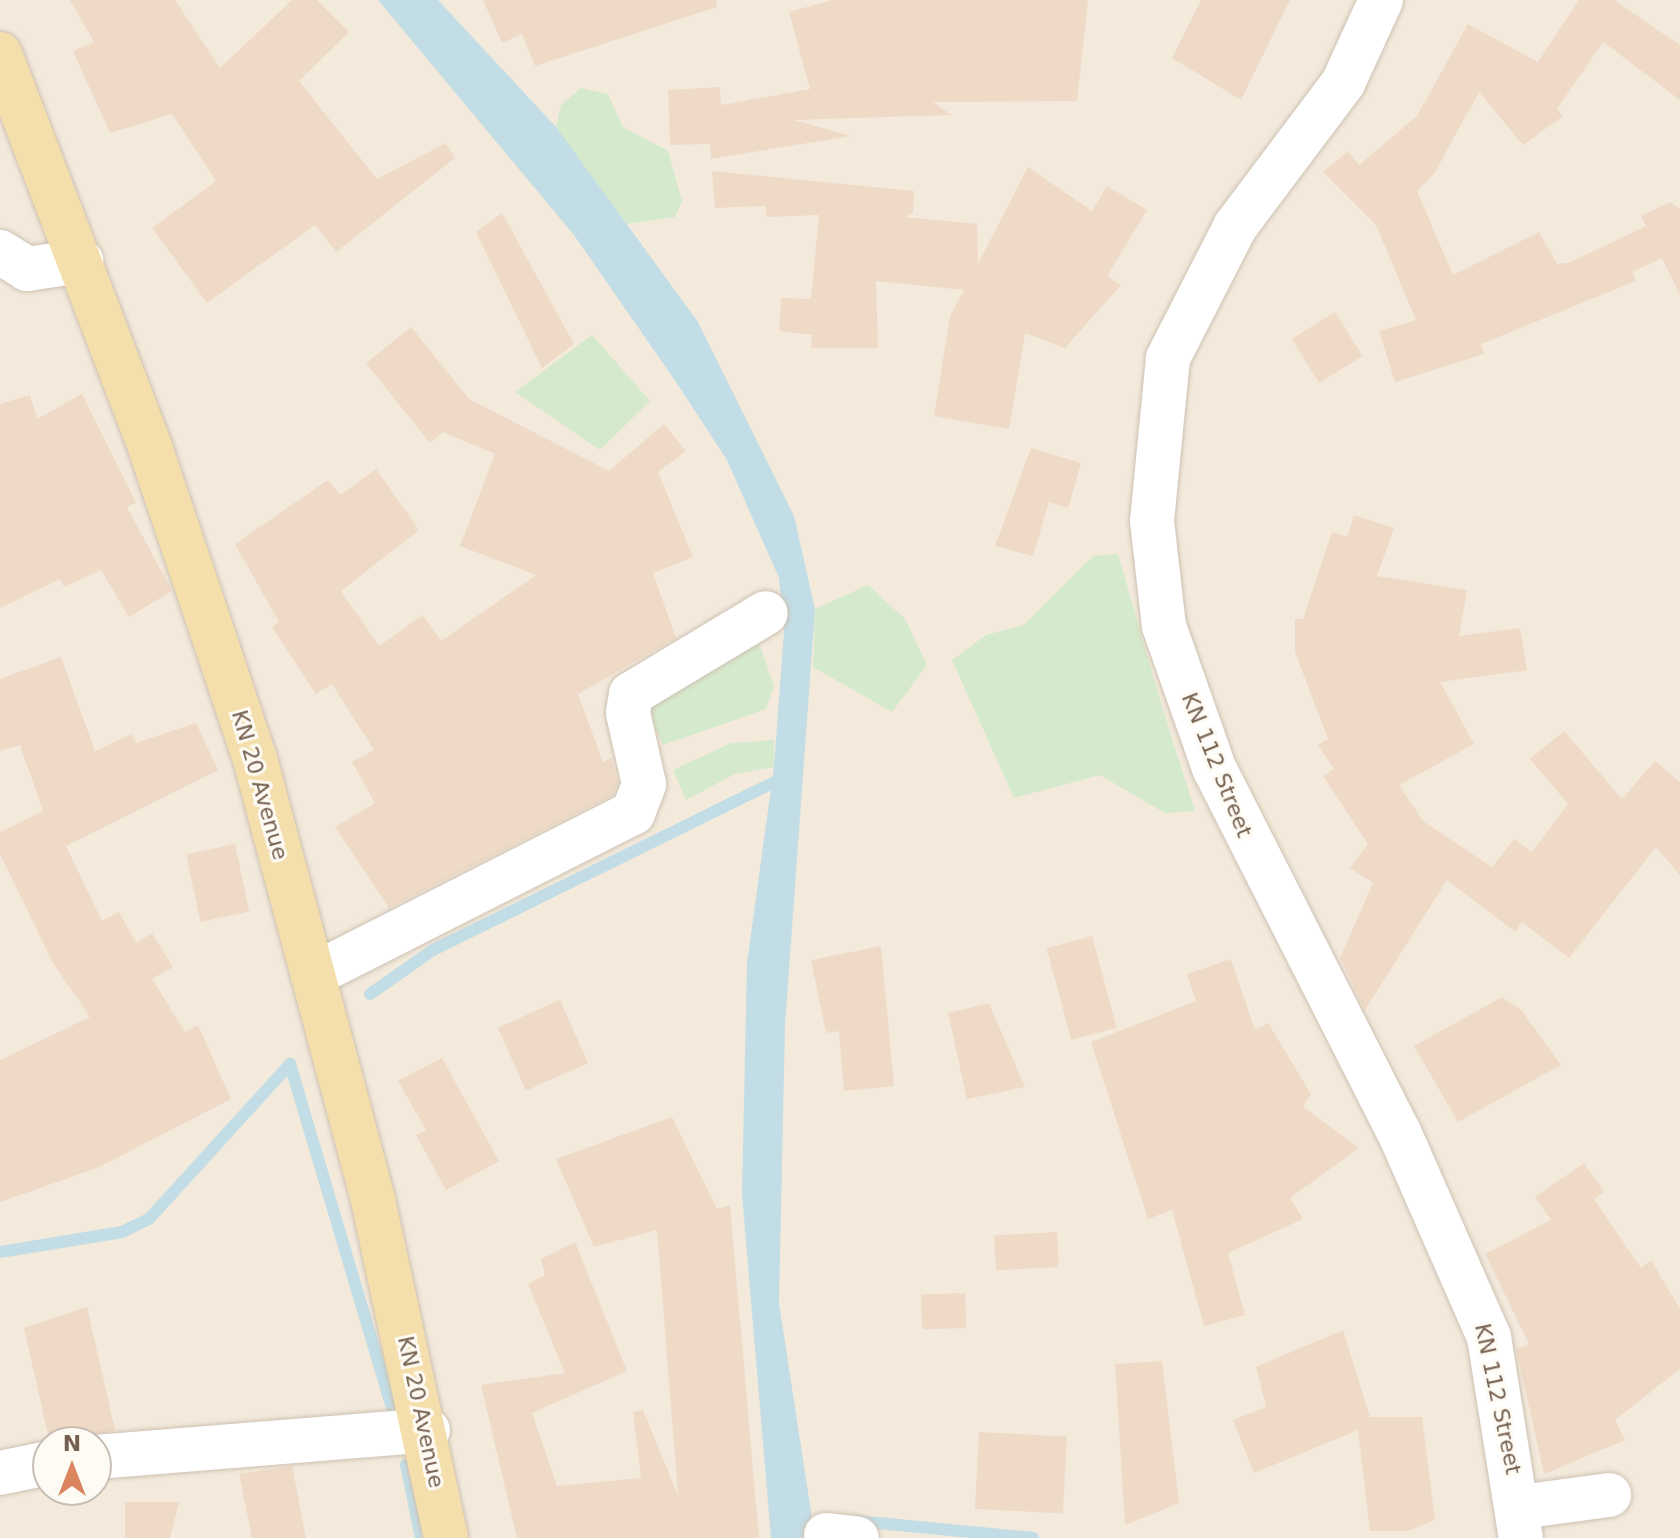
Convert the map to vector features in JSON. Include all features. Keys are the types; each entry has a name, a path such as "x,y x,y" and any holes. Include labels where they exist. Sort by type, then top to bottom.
{"main road":[{"name":"KN 20 Avenue","path":"0,54 81,261 208,609 313,975 428,1430 446,1538"}],"street":[{"name":"KN 112 Street","path":"1381,0 1343,83 1235,227 1168,358 1152,521 1164,626 1214,768 1399,1132 1489,1337 1520,1522"},
{"path":"0,252 27,269 81,261"},
{"path":"313,975 633,813 644,784 628,713 631,694 766,613"},
{"path":"112,1456 428,1430"},
{"path":"0,1473 32,1466"},
{"path":"1520,1522 1609,1495"}],"shaded area":[{"path":"0,0 1680,0 1680,1538 0,1538"}],"green space":[{"path":"581,88 608,94 623,127 668,151 682,201 675,217 627,224 596,191 556,127 561,105"},
{"path":"592,335 650,401 600,450 515,392"},
{"path":"1118,554 1195,811 1165,813 1100,775 1014,798 952,660 986,635 1024,625 1093,556"},
{"path":"868,585 905,619 927,665 892,712 813,667 815,609"},
{"path":"759,643 774,686 766,709 663,745 646,710"},
{"path":"774,740 774,767 735,774 686,800 673,770 731,743"}],"water":[{"path":"378,0 438,0 556,127 698,322 794,516 815,609 785,1025 779,1303 815,1538 771,1538 742,1194 747,963 774,767 784,631 779,578 727,460 676,382 574,235"}],"building":[{"path":"70,0 175,0 220,68 292,0 317,0 349,32 299,81 377,179 446,143 455,158 336,252 315,225 207,303 152,228 216,181 172,114 110,133 73,51 94,42"},
{"path":"483,0 716,0 717,7 535,66 522,34 502,43"},
{"path":"832,0 1088,0 1077,101 933,102 951,115 794,120 851,136 711,159 710,144 670,145 668,90 720,87 721,105 810,89 789,12"},
{"path":"1201,0 1290,0 1241,100 1172,58"},
{"path":"1579,0 1614,0 1680,45 1680,100 1603,42 1557,109 1563,116 1523,145 1479,92 1434,174 1417,191 1453,275 1539,232 1557,264 1571,262 1646,226 1641,216 1670,202 1680,209 1680,295 1662,258 1632,272 1636,281 1481,344 1484,354 1395,382 1379,331 1416,320 1376,225 1323,172 1348,151 1359,165 1417,116 1468,24 1538,62"},
{"path":"1028,167 1092,211 1107,186 1147,210 1107,276 1121,285 1065,348 1025,333 1009,429 934,416 950,316 964,290 876,281 878,348 811,348 812,335 779,331 781,298 811,299 819,215 766,217 766,206 715,208 712,171 914,191 913,213 905,217 977,224 978,264"},
{"path":"502,213 574,344 542,368 476,232"},
{"path":"1335,312 1363,356 1319,383 1292,339"},
{"path":"411,327 469,399 609,471 664,424 686,451 658,472 693,557 653,573 676,638 578,694 603,762 611,758 618,782 613,795 389,908 335,827 375,803 352,762 374,750 332,684 316,694 272,627 279,622 235,544 328,480 340,495 376,469 419,530 341,591 379,646 423,615 441,641 536,575 460,546 495,454 443,432 430,443 366,363"},
{"path":"82,394 136,503 127,507 172,591 129,617 101,570 64,587 60,579 0,608 0,404 30,395 37,419"},
{"path":"1031,448 1081,463 1068,508 1049,502 1033,556 995,546"},
{"path":"1354,515 1394,528 1377,576 1467,590 1459,636 1520,628 1527,670 1440,682 1474,744 1399,785 1423,821 1492,867 1514,839 1532,852 1568,804 1530,759 1564,731 1622,799 1655,761 1680,782 1680,875 1656,847 1569,958 1522,922 1515,932 1447,880 1365,1010 1340,958 1373,883 1350,868 1368,844 1323,776 1334,769 1318,745 1328,739 1295,652 1295,619 1303,619 1332,532 1347,537"},
{"path":"61,657 95,751 132,734 136,743 196,723 218,770 66,846 102,921 119,912 136,943 152,933 173,967 152,979 185,1032 198,1025 231,1099 97,1168 0,1202 0,1060 90,1017 53,963 0,854 0,832 43,811 20,745 0,751 0,679"},
{"path":"235,844 249,911 200,922 186,854"},
{"path":"1092,936 1117,1028 1071,1040 1047,948"},
{"path":"881,946 894,1086 844,1091 839,1031 826,1033 811,960"},
{"path":"1231,959 1255,1030 1268,1023 1311,1094 1303,1107 1359,1148 1290,1198 1303,1219 1228,1253 1245,1315 1204,1326 1172,1210 1148,1219 1091,1042 1196,1001 1187,974"},
{"path":"1502,997 1522,1011 1561,1065 1458,1122 1414,1046"},
{"path":"560,1000 588,1063 526,1091 498,1028"},
{"path":"989,1003 1025,1087 967,1099 948,1013"},
{"path":"442,1058 499,1161 446,1190 416,1135 426,1130 398,1081"},
{"path":"672,1117 717,1209 730,1205 759,1538 517,1538 481,1385 565,1373 528,1284 545,1275 541,1259 575,1242 627,1371 532,1413 557,1486 641,1478 633,1412 643,1410 678,1495 657,1230 594,1247 556,1159"},
{"path":"1584,1163 1604,1192 1594,1199 1641,1268 1651,1260 1680,1309 1680,1369 1615,1420 1625,1440 1544,1474 1516,1349 1529,1344 1485,1254 1551,1220 1535,1197"},
{"path":"1057,1232 1059,1267 996,1270 994,1235"},
{"path":"965,1293 966,1328 922,1330 921,1295"},
{"path":"87,1307 115,1430 112,1431 112,1426 46,1426 24,1328"},
{"path":"1343,1330 1370,1417 1422,1417 1435,1520 1408,1531 1370,1531 1358,1430 1254,1473 1233,1420 1266,1407 1256,1367"},
{"path":"1162,1361 1179,1503 1125,1525 1115,1364"},
{"path":"979,1432 1067,1437 1063,1514 975,1509"},
{"path":"292,1466 306,1538 252,1538 239,1474"},
{"path":"125,1502 179,1502 170,1538 125,1538"}],"waterway":[{"path":"370,994 433,950 784,777"},
{"path":"290,1064 396,1422"},
{"path":"0,1252 122,1232 149,1219 290,1064"},
{"path":"406,1465 421,1538"},
{"path":"857,1521 1033,1538"}]}
